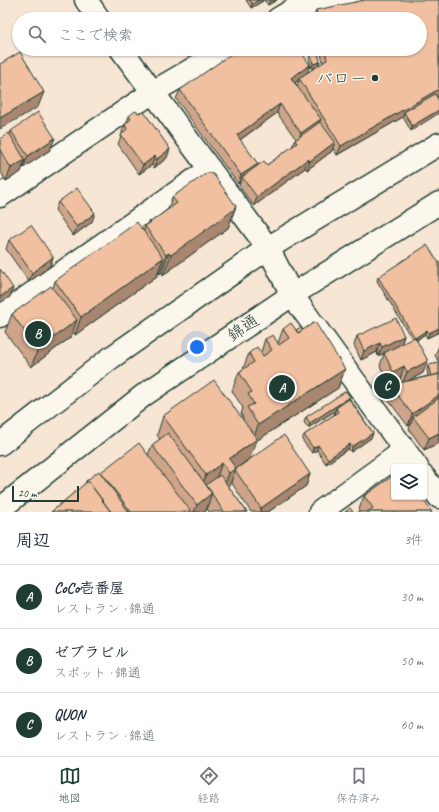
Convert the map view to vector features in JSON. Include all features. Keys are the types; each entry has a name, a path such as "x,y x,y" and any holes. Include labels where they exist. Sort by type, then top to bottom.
{"street":[{"path":"86,0 95,12"},
{"path":"290,12 293,10 350,0"},
{"path":"127,56 268,248 292,295 411,459 320,512"},
{"path":"0,196 153,92 215,56"},
{"path":"0,444 112,357 268,248 439,144"},
{"path":"0,316 210,169"},
{"name":"錦通","path":"0,509 144,395 292,295 439,203"},
{"path":"427,481 439,497"}],"building":[{"path":"250,0 259,0 252,4"},
{"name":"バロー","path":"365,0 439,0 439,89 341,146 299,78 327,60 326,56 427,56 427,12 316,12 316,10"},
{"path":"13,56 22,56 44,92 0,118 0,64"},
{"path":"228,56 304,56 310,65 291,78 321,119 301,133 280,104 237,135 258,164 241,175 180,90"},
{"path":"311,56 319,56 320,62 313,64"},
{"path":"435,94 439,101 439,110 412,126 404,112"},
{"path":"135,111 139,113 144,112 170,149 157,159 155,156 143,165 121,135 127,129 125,124 131,119 129,116"},
{"path":"38,112 55,138 28,156 11,131"},
{"path":"320,122 335,142 310,161 308,159 257,197 242,177 264,161 267,165 297,143 295,140"},
{"path":"9,133 25,160 11,168 0,150 0,139"},
{"path":"207,173 214,175 236,206 234,208 235,209 171,255 169,253 166,255 145,226 177,203 172,197"},
{"path":"77,188 95,213 77,227 58,202"},
{"path":"150,221 151,222 145,226 144,231 141,228"},
{"path":"137,222 163,258 81,317 55,281"},
{"path":"31,225 53,257 32,273 9,240"},
{"path":"427,245 439,263 439,328 429,333 427,330 415,338 378,277"},
{"path":"0,269 13,288 0,297"},
{"path":"51,286 77,320 38,349 12,314"},
{"path":"396,318 404,336 382,347 380,343 364,351 357,336"},
{"path":"315,322 345,369 258,425 247,407 254,404 248,394 252,392 239,372 254,362 249,353 257,347 263,356 272,350 265,339 273,335 279,345 289,338 283,329 291,323 298,333"},
{"path":"301,327 302,330 298,333 296,330"},
{"path":"415,337 428,361 407,372 404,366 393,372 384,353"},
{"path":"439,363 439,374 431,376 428,365"},
{"path":"439,374 439,395 412,414 390,385"},
{"path":"214,380 257,439 229,459 236,468 229,473 222,463 206,475 163,416"},
{"path":"346,391 350,397 310,423 306,417"},
{"path":"439,398 439,433 429,438 413,417"},
{"path":"349,399 373,433 352,447 350,444 328,459 318,445 313,448 304,435 338,412 336,408"},
{"path":"168,433 212,493 197,505 152,445"},
{"path":"284,435 310,474 261,508 235,470"},
{"path":"139,443 190,510 188,512 131,512 101,472"},
{"path":"99,471 129,512 111,512 88,481 86,481"},
{"path":"220,475 247,512 224,512 206,485"},
{"path":"391,477 391,500 423,500 432,512 367,512 373,508 364,496"},
{"path":"88,481 111,512 51,512"},
{"path":"350,508 353,512 345,512"}],"place":[{"name":"バロー","path":"375,78"},
{"name":"ゼブラビル","path":"38,334"},
{"name":"QUON","path":"387,386"},
{"name":"CoCo壱番屋","path":"282,388"}]}
